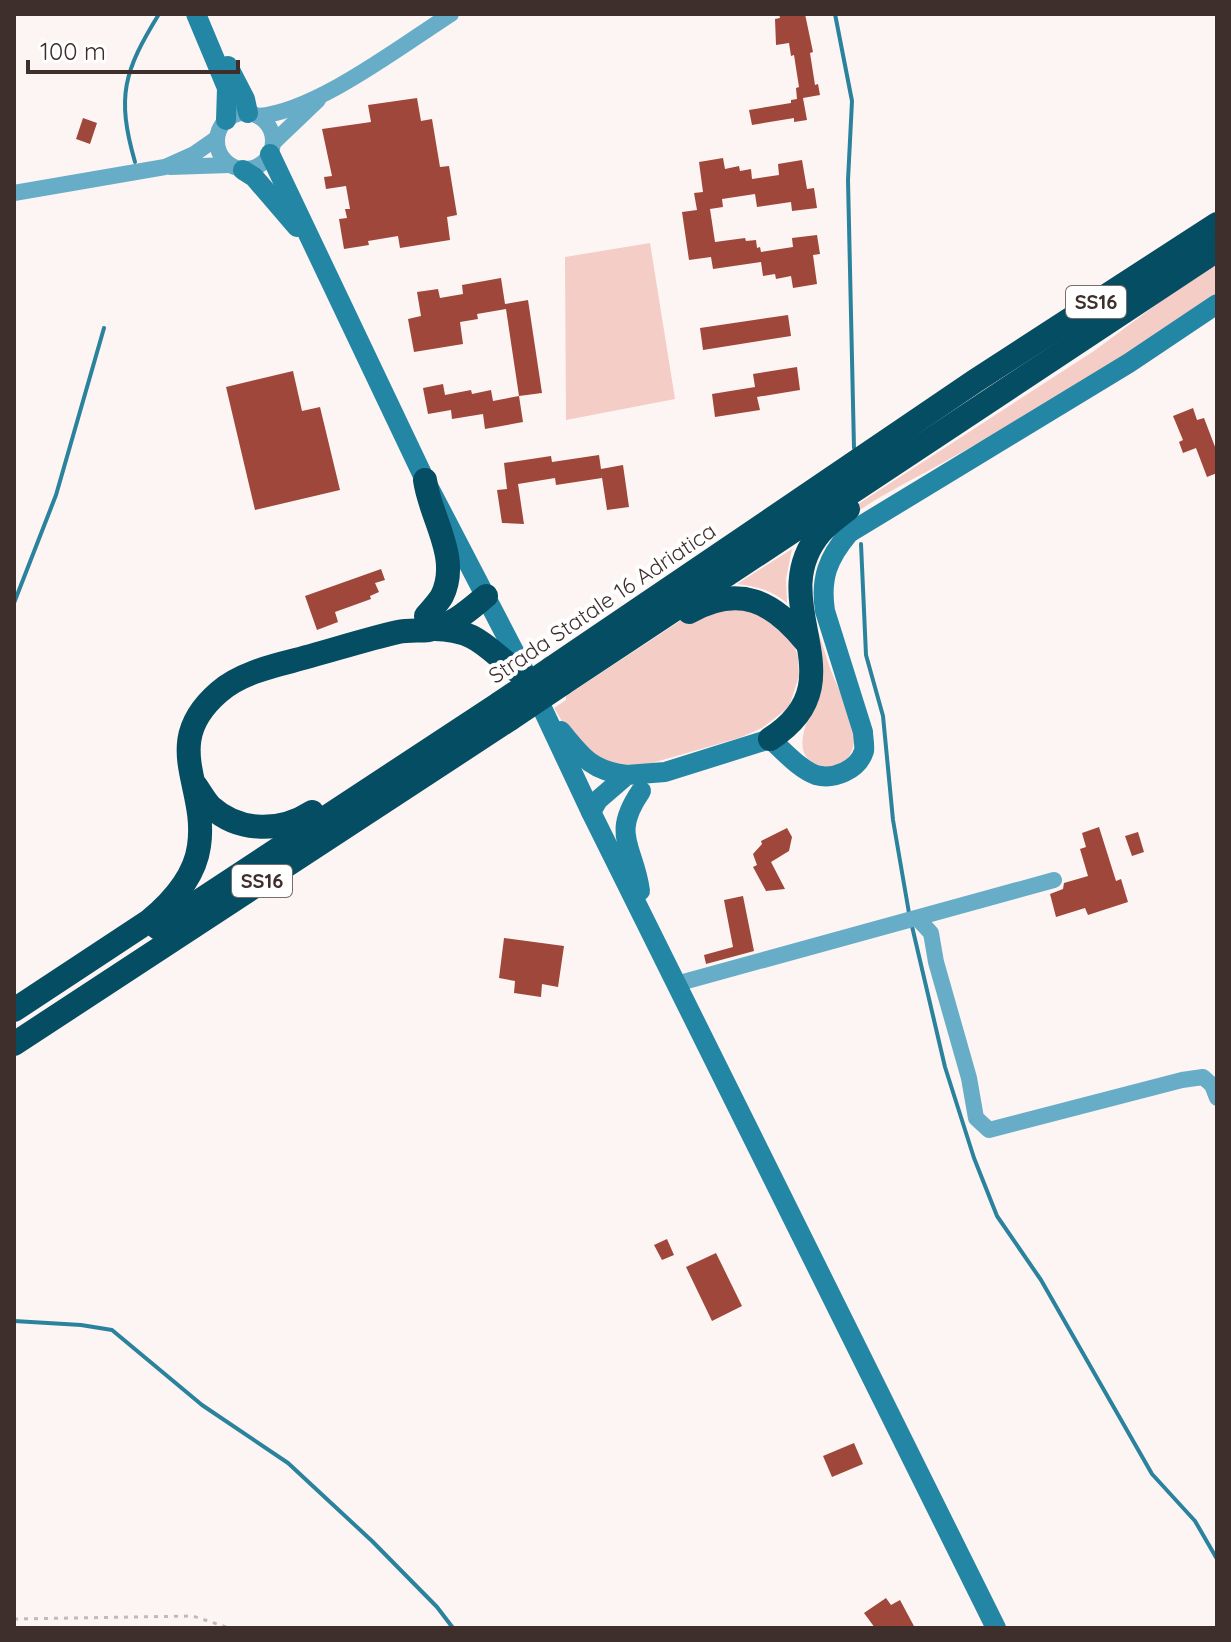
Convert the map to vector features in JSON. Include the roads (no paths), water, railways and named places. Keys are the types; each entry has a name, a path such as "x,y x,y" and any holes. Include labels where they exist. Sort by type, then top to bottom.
{"highway":[{"name":"Strada Statale 16 Adriatica","path":"556,676 621,621 962,390 1217,224"},
{"name":"Strada Statale 16 Adriatica","path":"14,1023 505,711 1217,250"},
{"path":"770,739 802,714 812,688 810,647 800,593 804,563 820,533 859,501 1094,341 1132,305"},
{"path":"425,480 427,499 445,546 448,575 442,597 429,623"},
{"path":"429,623 443,603 486,596"},
{"path":"556,676 641,642 712,601 736,597 771,607 789,621 810,647"},
{"path":"14,1010 149,921 167,906 182,887 199,847 200,820 187,748 194,723 220,691 261,669 429,623 477,638 509,667 528,678"},
{"name":"Strada Statale 16 Adriatica","path":"14,1044 438,766 505,711"},
{"path":"194,784 211,807 243,825 269,828 286,825 505,711"}],"main road":[{"path":"196,14 227,88 222,129"},
{"path":"207,36 231,70 253,115"},
{"path":"271,149 311,246 425,480 528,678 591,812 996,1628"},
{"path":"236,168 254,177 311,246"},
{"path":"591,812 621,803 634,783 770,739 817,775 834,777 850,770 864,752 863,732 825,611 822,592 825,569 834,550 849,533 1129,363 1217,304"},
{"path":"548,722 560,730 591,765 634,783"},
{"path":"634,783 625,830 639,883 644,919"}],"street":[{"path":"165,167 194,154 236,115 273,115 321,96 451,14"},
{"path":"14,193 165,167 259,166 321,96"},
{"path":"253,115 267,125 271,149"},
{"path":"222,129 222,158 236,168"},
{"path":"676,984 1054,880"},
{"path":"918,919 931,933 936,962 969,1078 976,1118 989,1130 1203,1077 1212,1085 1217,1098"}],"waterway":[{"path":"135,162 126,119 127,85 138,52 159,14"},
{"path":"835,14 852,101 848,180 854,448"},
{"path":"14,603 56,495 104,328"},
{"path":"861,544 866,655 883,716 893,820 909,913"},
{"path":"911,922 945,1067 974,1158 997,1216 1041,1280 1152,1474 1195,1521 1217,1559"},
{"path":"14,1321 112,1330 202,1405 288,1463 372,1541 437,1607 453,1628"}]}
